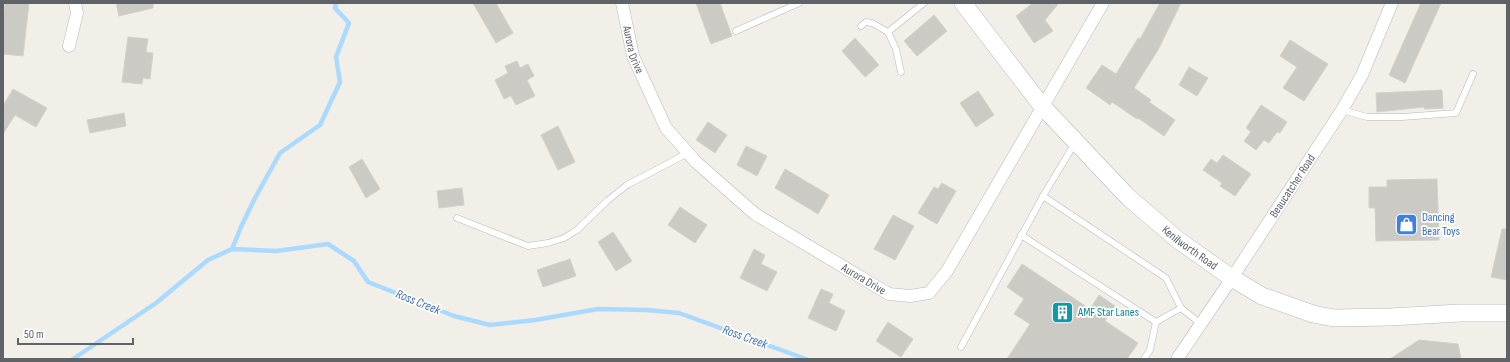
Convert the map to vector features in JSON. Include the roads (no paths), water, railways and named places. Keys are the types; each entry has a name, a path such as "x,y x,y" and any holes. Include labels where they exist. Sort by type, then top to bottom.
{"street":[{"path":"69,46 77,12 75,3"},
{"name":"Aurora Drive","path":"622,3 632,56 666,128 696,162 755,214 889,294 910,296 929,292 947,271 1103,3"},
{"name":"Kenilworth Road","path":"963,3 1042,106 1128,197 1178,240 1232,278 1262,296 1307,312 1334,318 1507,313"},
{"name":"Beaucatcher Road","path":"1177,359 1342,110 1362,75 1392,3"}],"lane":[{"path":"736,31 799,3"},
{"path":"888,32 924,3"},
{"path":"861,26 866,22 872,23 888,32 896,48 901,72"},
{"path":"1342,110 1367,117 1402,117 1456,113 1473,74"},
{"path":"961,347 1021,235 1076,142"},
{"path":"457,218 528,246 548,243 564,238 577,230 607,200 628,185 688,153"},
{"path":"1043,196 1166,278 1181,308 1201,324"},
{"path":"1021,235 1156,322"},
{"path":"1144,359 1150,350 1156,322 1181,308"}],"waterway":[{"path":"232,249 255,198 280,153 320,125 340,82 336,57 349,23 335,8 336,3"},
{"name":"Ross Creek","path":"73,359 156,303 208,260 232,249 276,251 328,244 354,261 368,282 454,316 490,325 535,320 598,309 647,310 679,313 806,359"}],"place":[{"name":"Dancing Bear Toys","path":"1407,224"},
{"name":"AMF Star Lanes","path":"1063,312"}]}
